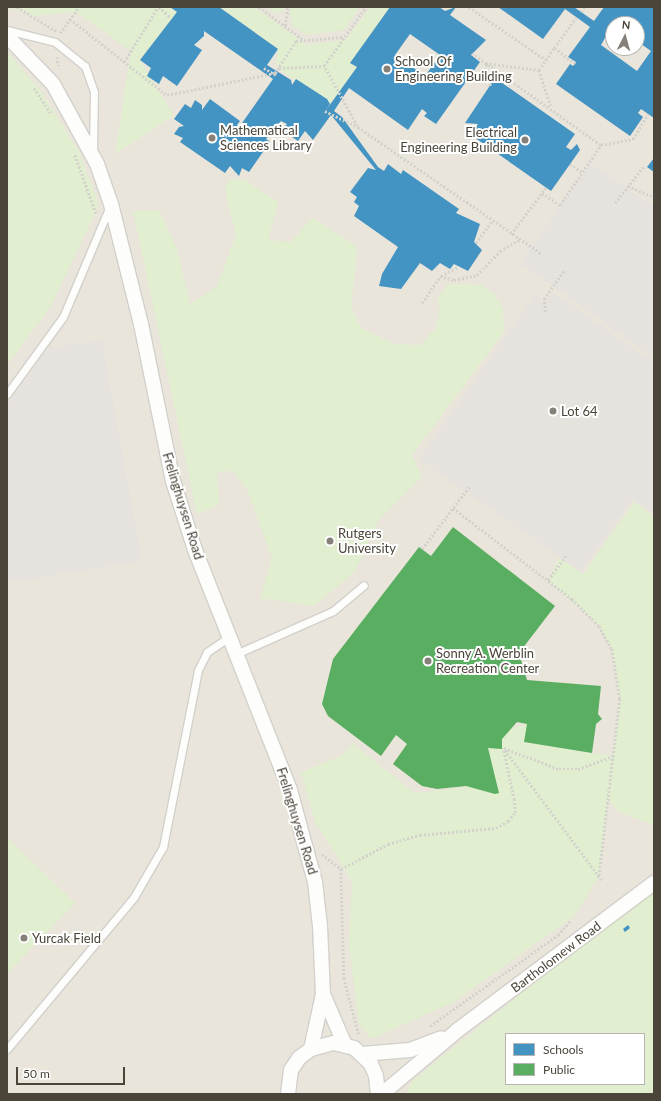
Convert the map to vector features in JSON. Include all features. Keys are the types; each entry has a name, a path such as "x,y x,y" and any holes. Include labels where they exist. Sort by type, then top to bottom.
{"street":[{"name":"Frelinghuysen Road","path":"7,36 53,84 93,156 111,204 141,324 172,481 229,637 290,790 315,882 323,994 311,1049"},
{"name":"Bartholomew Road","path":"382,1094 458,1030 654,883"},
{"name":"Frelinghuysen Road","path":"323,994 345,1045"},
{"name":"Bartholomew Road","path":"362,1054 410,1050 458,1030"},
{"path":"286,1091 295,1064 311,1049 334,1043 345,1045 362,1054 376,1076 378,1094"}],"lane":[{"path":"7,30 55,42 85,66 94,92 93,156"},
{"path":"7,394 63,317 111,204"},
{"path":"236,654 333,611 364,584"},
{"path":"7,1049 134,897 163,847 198,670 207,652 229,637"}],"path":[{"path":"16,7 60,34 79,7"},
{"path":"259,7 305,40"},
{"path":"285,26 288,7"},
{"path":"324,66 343,37 366,7"},
{"path":"468,7 546,60"},
{"path":"581,12 584,7"},
{"path":"124,62 160,8 170,17"},
{"path":"539,70 576,18"},
{"path":"70,19 167,95 275,74"},
{"path":"275,74 296,41 343,37"},
{"path":"554,48 575,64"},
{"path":"472,53 601,145"},
{"path":"57,56 59,66"},
{"path":"51,63 60,73"},
{"path":"486,63 539,70"},
{"path":"486,63 490,86"},
{"path":"278,68 324,66"},
{"path":"324,66 358,127"},
{"path":"264,68 275,74"},
{"path":"539,70 551,108"},
{"path":"34,88 53,116"},
{"path":"326,111 358,127 491,222 542,254"},
{"path":"542,193 560,205 601,145 633,139 648,114"},
{"path":"72,148 102,226"},
{"path":"570,164 582,172"},
{"path":"615,203 644,166"},
{"path":"628,186 654,197"},
{"path":"511,234 546,188"},
{"path":"476,243 491,222"},
{"path":"440,276 454,280 477,275 500,250 518,240"},
{"path":"422,303 440,276 458,267"},
{"path":"544,312 544,298 564,270"},
{"path":"422,549 470,486"},
{"path":"453,508 548,580 599,626 612,649 620,699 599,877"},
{"path":"548,580 566,554"},
{"path":"503,748 559,769 578,769 613,756"},
{"path":"341,869 388,844 420,835 496,828 508,820 515,813 514,800 503,748"},
{"path":"503,748 602,880"},
{"path":"319,852 341,869"},
{"path":"341,869 344,978 348,1005 358,1034 363,1039"},
{"path":"427,1028 558,934 570,921"}],"shaded area":[{"name":"Rutgers University","path":"7,7 654,7 654,1094 7,1094"},
{"path":"591,163 654,207 654,358 520,263"},
{"name":"Lot 64","path":"553,292 654,363 654,513 633,499 581,572 419,459 535,294 545,302"},
{"path":"102,341 142,561 7,583 7,406 49,347"}],"green space":[{"path":"7,7 170,7 177,12 140,60 174,116 115,154 131,51 76,12 34,16"},
{"path":"219,7 254,7 307,45 345,40 371,7 390,7 351,62 357,67 330,104 282,71 276,64 278,49"},
{"path":"267,7 285,7 286,9 277,14"},
{"path":"289,7 360,7 344,30 308,35 292,25"},
{"path":"7,52 40,90 78,150 99,205 51,306 7,365"},
{"path":"229,179 244,180 278,202 268,240 291,242 312,218 354,244 357,252 351,307 361,328 394,344 421,345 436,327 440,311 437,300 448,284 481,285 495,295 503,309 504,332 412,455 422,476 379,519 354,573 313,606 260,598 272,558 247,489 233,471 217,472 219,505 197,514 133,211 159,210 177,249 190,304 217,287 236,235 225,191"},
{"path":"634,502 654,516 654,825 619,812 608,799 599,877 574,916 454,1002 371,1039 359,1023 349,945 352,881 315,822 301,772 341,756 353,744 415,793 469,787 498,793 488,748 513,728 527,724 524,742 613,756 620,699 612,649 599,626 548,580 559,558 583,574"},
{"name":"Yurcak Field","path":"7,838 75,903 7,974"},
{"path":"654,887 654,1094 406,1094 412,1081"}],"building: Schools":[{"path":"170,7 219,7 278,49 267,65 291,80 292,85 296,79 327,99 330,104 324,113 357,67 350,63 390,7 439,7 445,11 456,7 450,15 486,40 471,55 480,62 436,124 424,116 427,113 422,109 408,130 349,88 334,111 342,117 378,167 384,171 388,164 401,174 403,170 459,209 456,213 480,224 474,242 482,250 468,271 454,264 450,269 440,263 432,271 420,263 401,289 379,286 382,274 398,247 354,216 359,206 354,202 357,197 350,192 368,168 376,170 331,115 313,140 305,131 298,141 282,130 287,124 281,121 266,139 270,142 249,172 242,168 239,176 230,166 225,173 180,142 183,138 174,134 179,127 184,126 174,119 185,104 191,108 195,100 202,105 202,110 210,99 240,121 237,125 243,129 242,123 273,79 204,31 204,36 194,45 202,50 177,86 163,76 159,84 147,76 151,68 140,60 177,12","holes":["410,34 440,55 425,76 395,55"]},
{"path":"498,7 574,7 594,21 604,7 654,7 654,118 641,109 638,113 643,117 630,136 556,84 570,64 573,66 576,62 568,57 590,27 565,9 543,39"},
{"name":"Electrical Engineering Building","path":"495,78 575,134 566,147 571,150 577,144 580,150 551,191 471,135 478,124 465,123"},
{"path":"654,158 654,172 647,167"},
{"path":"628,925 630,928 625,932 623,929"}],"building: Public":[{"name":"Sonny A. Werblin Recreation Center","path":"453,527 555,606 519,653 527,680 601,686 598,714 602,719 596,724 592,753 524,742 527,724 517,722 502,739 502,749 488,748 499,793 495,794 466,786 437,789 422,786 393,764 407,744 396,735 381,756 328,716 322,704 333,659 419,547 431,556"}],"place":[{"name":"School Of Engineering Building","path":"387,69"},
{"name":"Mathematical Sciences Library","path":"212,138"},
{"name":"Electrical Engineering Building","path":"525,140"},
{"name":"Lot 64","path":"553,411"},
{"name":"Rutgers University","path":"330,541"},
{"name":"Sonny A. Werblin Recreation Center","path":"428,661"},
{"name":"Yurcak Field","path":"24,938"}]}
